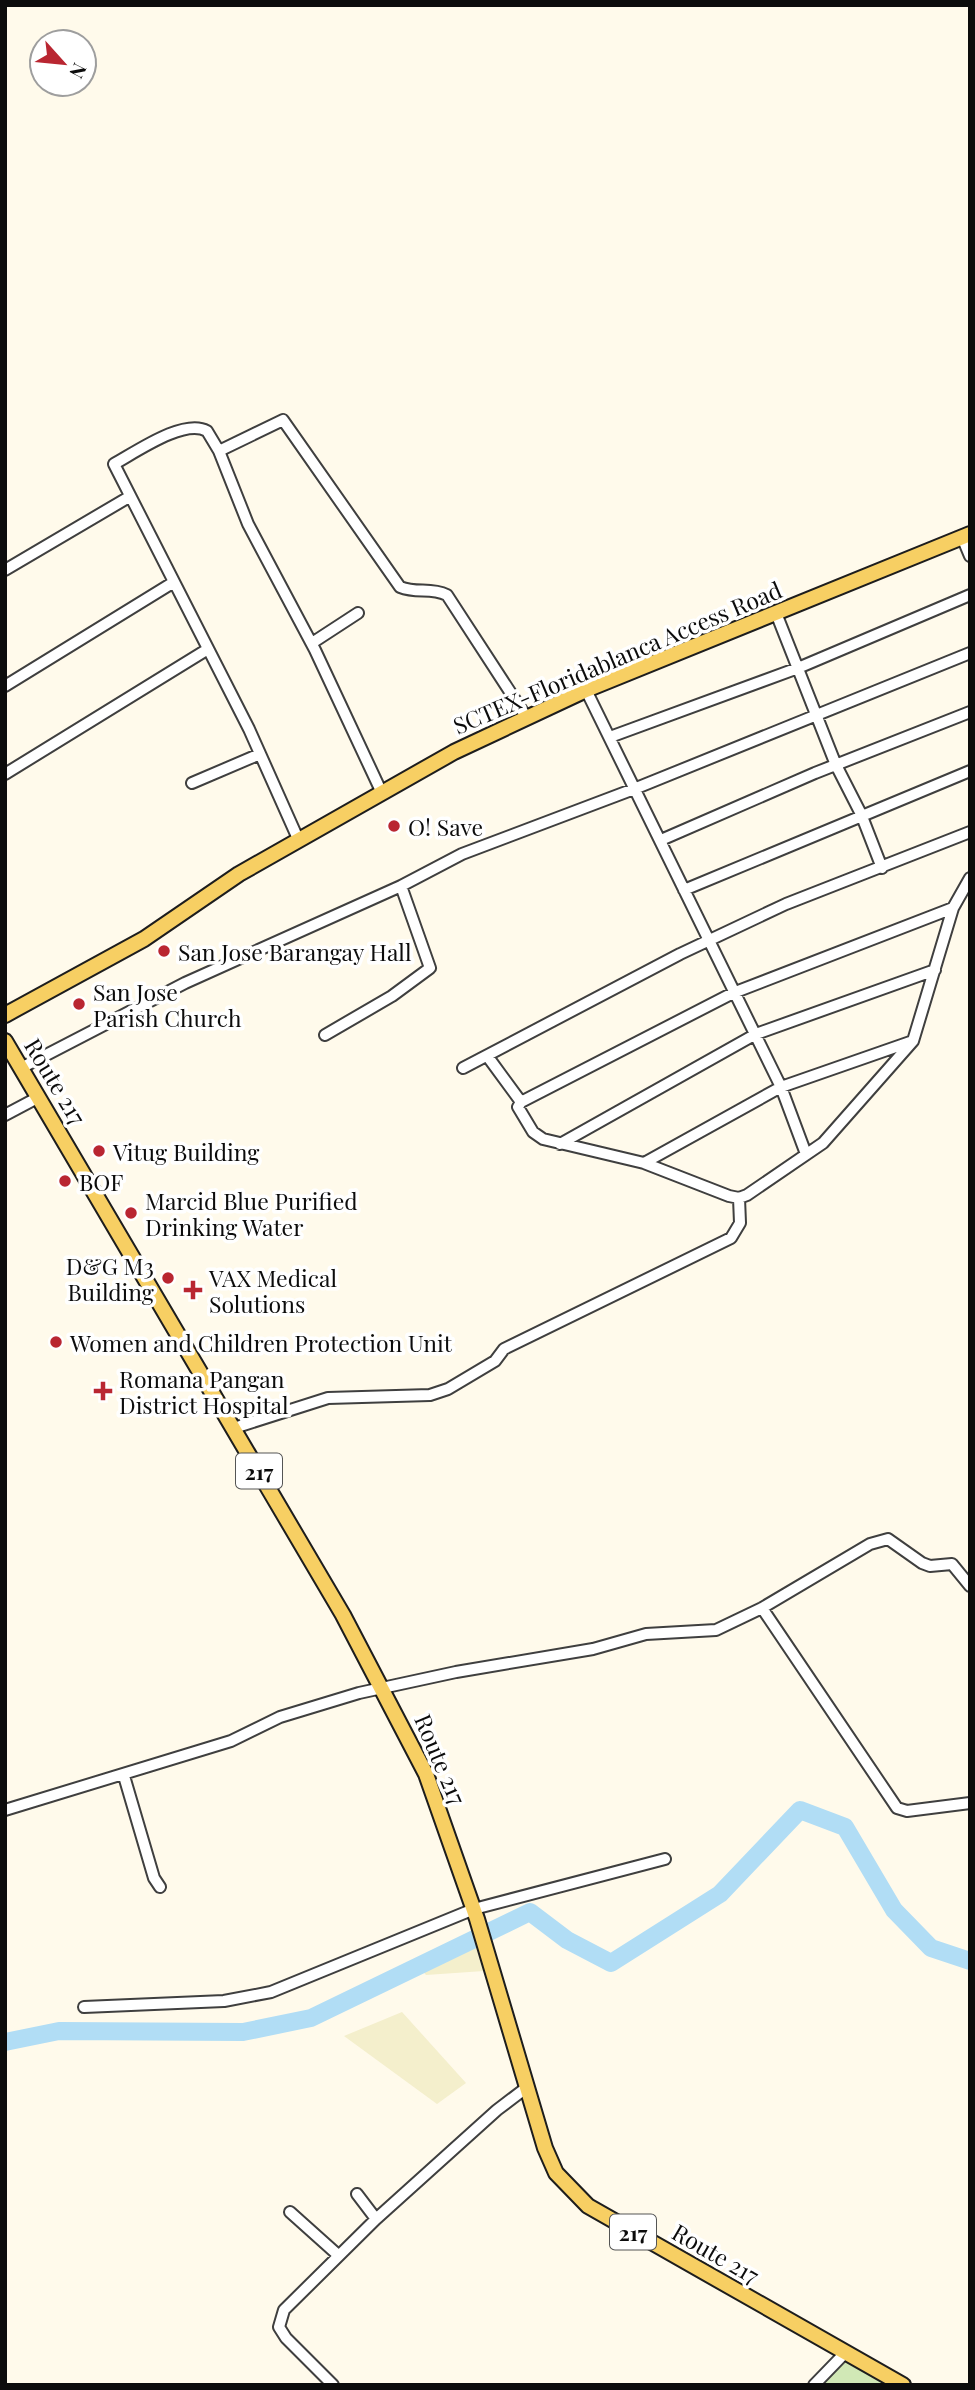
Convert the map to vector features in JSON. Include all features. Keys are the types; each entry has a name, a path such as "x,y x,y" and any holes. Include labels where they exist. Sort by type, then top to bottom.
{"main road":[{"name":"SCTEX-Floridablanca Access Road","path":"5,1015 144,939 200,898 381,791 527,718 586,690 966,535"},
{"name":"Route 217","path":"5,1041 384,1687 426,1774 475,1914 526,2088 556,2173 588,2206 903,2385"}],"street":[{"path":"219,451 283,420 400,587 417,591 434,589 447,595 527,718"},
{"path":"299,841 260,754 114,464 160,438 192,427 207,431 219,451 248,524 312,643 381,791"},
{"path":"5,570 129,498"},
{"path":"966,535 970,556"},
{"path":"5,686 174,582"},
{"path":"610,737 798,668 970,595"},
{"path":"312,643 358,612"},
{"path":"776,613 836,765 861,814 882,868"},
{"path":"5,774 208,649"},
{"path":"21,1068 185,983 401,886 462,854 634,789 816,713 970,653"},
{"path":"586,690 733,993 756,1034 781,1087 806,1154"},
{"path":"661,840 836,765 970,712"},
{"path":"192,783 260,754"},
{"path":"684,890 861,814 970,771"},
{"path":"463,1068 786,904 970,832"},
{"path":"739,1198 823,1143 913,1041 953,908 970,878"},
{"path":"325,1035 392,996 430,968 401,886"},
{"path":"739,1198 644,1163 560,1144 533,1132 518,1107 521,1102 733,993 953,908"},
{"path":"560,1144 756,1034 935,970"},
{"path":"644,1163 781,1087 913,1041"},
{"path":"488,1056 521,1102"},
{"path":"5,1115 39,1097"},
{"path":"234,1428 328,1398 415,1396 448,1389 495,1361 504,1349 731,1238 740,1223 739,1198"},
{"path":"5,1810 232,1741 308,1706 384,1687 593,1649 646,1634 716,1630 762,1608 870,1544 888,1539 930,1566 952,1564 970,1586"},
{"path":"762,1608 897,1808 907,1811 970,1803"},
{"path":"124,1776 154,1878 160,1887"},
{"path":"84,2007 224,2001 271,1992 475,1914 665,1859"},
{"path":"333,2385 286,2338 279,2327 284,2310 376,2219 497,2110 526,2088"},
{"path":"357,2194 376,2219"},
{"path":"290,2212 338,2255"},
{"path":"814,2385 845,2353"}],"shaded area":[{"path":"478,1945 484,1971 426,1975 419,1967"},
{"path":"402,2012 466,2083 437,2104 344,2036"}],"green space":[{"path":"846,2357 896,2385 819,2385"}],"waterway":[{"path":"5,2042 59,2031 243,2032 311,2018 530,1912 567,1940 611,1963 720,1894 800,1810 845,1827 894,1910 931,1948 970,1961"}],"place":[{"name":"O! Save","path":"394,826"},
{"name":"San Jose Barangay Hall","path":"164,951"},
{"name":"San Jose Parish Church","path":"79,1004"},
{"name":"Vitug Building","path":"99,1151"},
{"name":"BOF","path":"65,1181"},
{"name":"Marcid Blue Purified Drinking Water","path":"131,1213"},
{"name":"D&G M3 Building","path":"168,1278"},
{"name":"VAX Medical Solutions","path":"193,1290"},
{"name":"Women and Children Protection Unit","path":"56,1342"},
{"name":"Romana Pangan District Hospital","path":"103,1391"}]}
